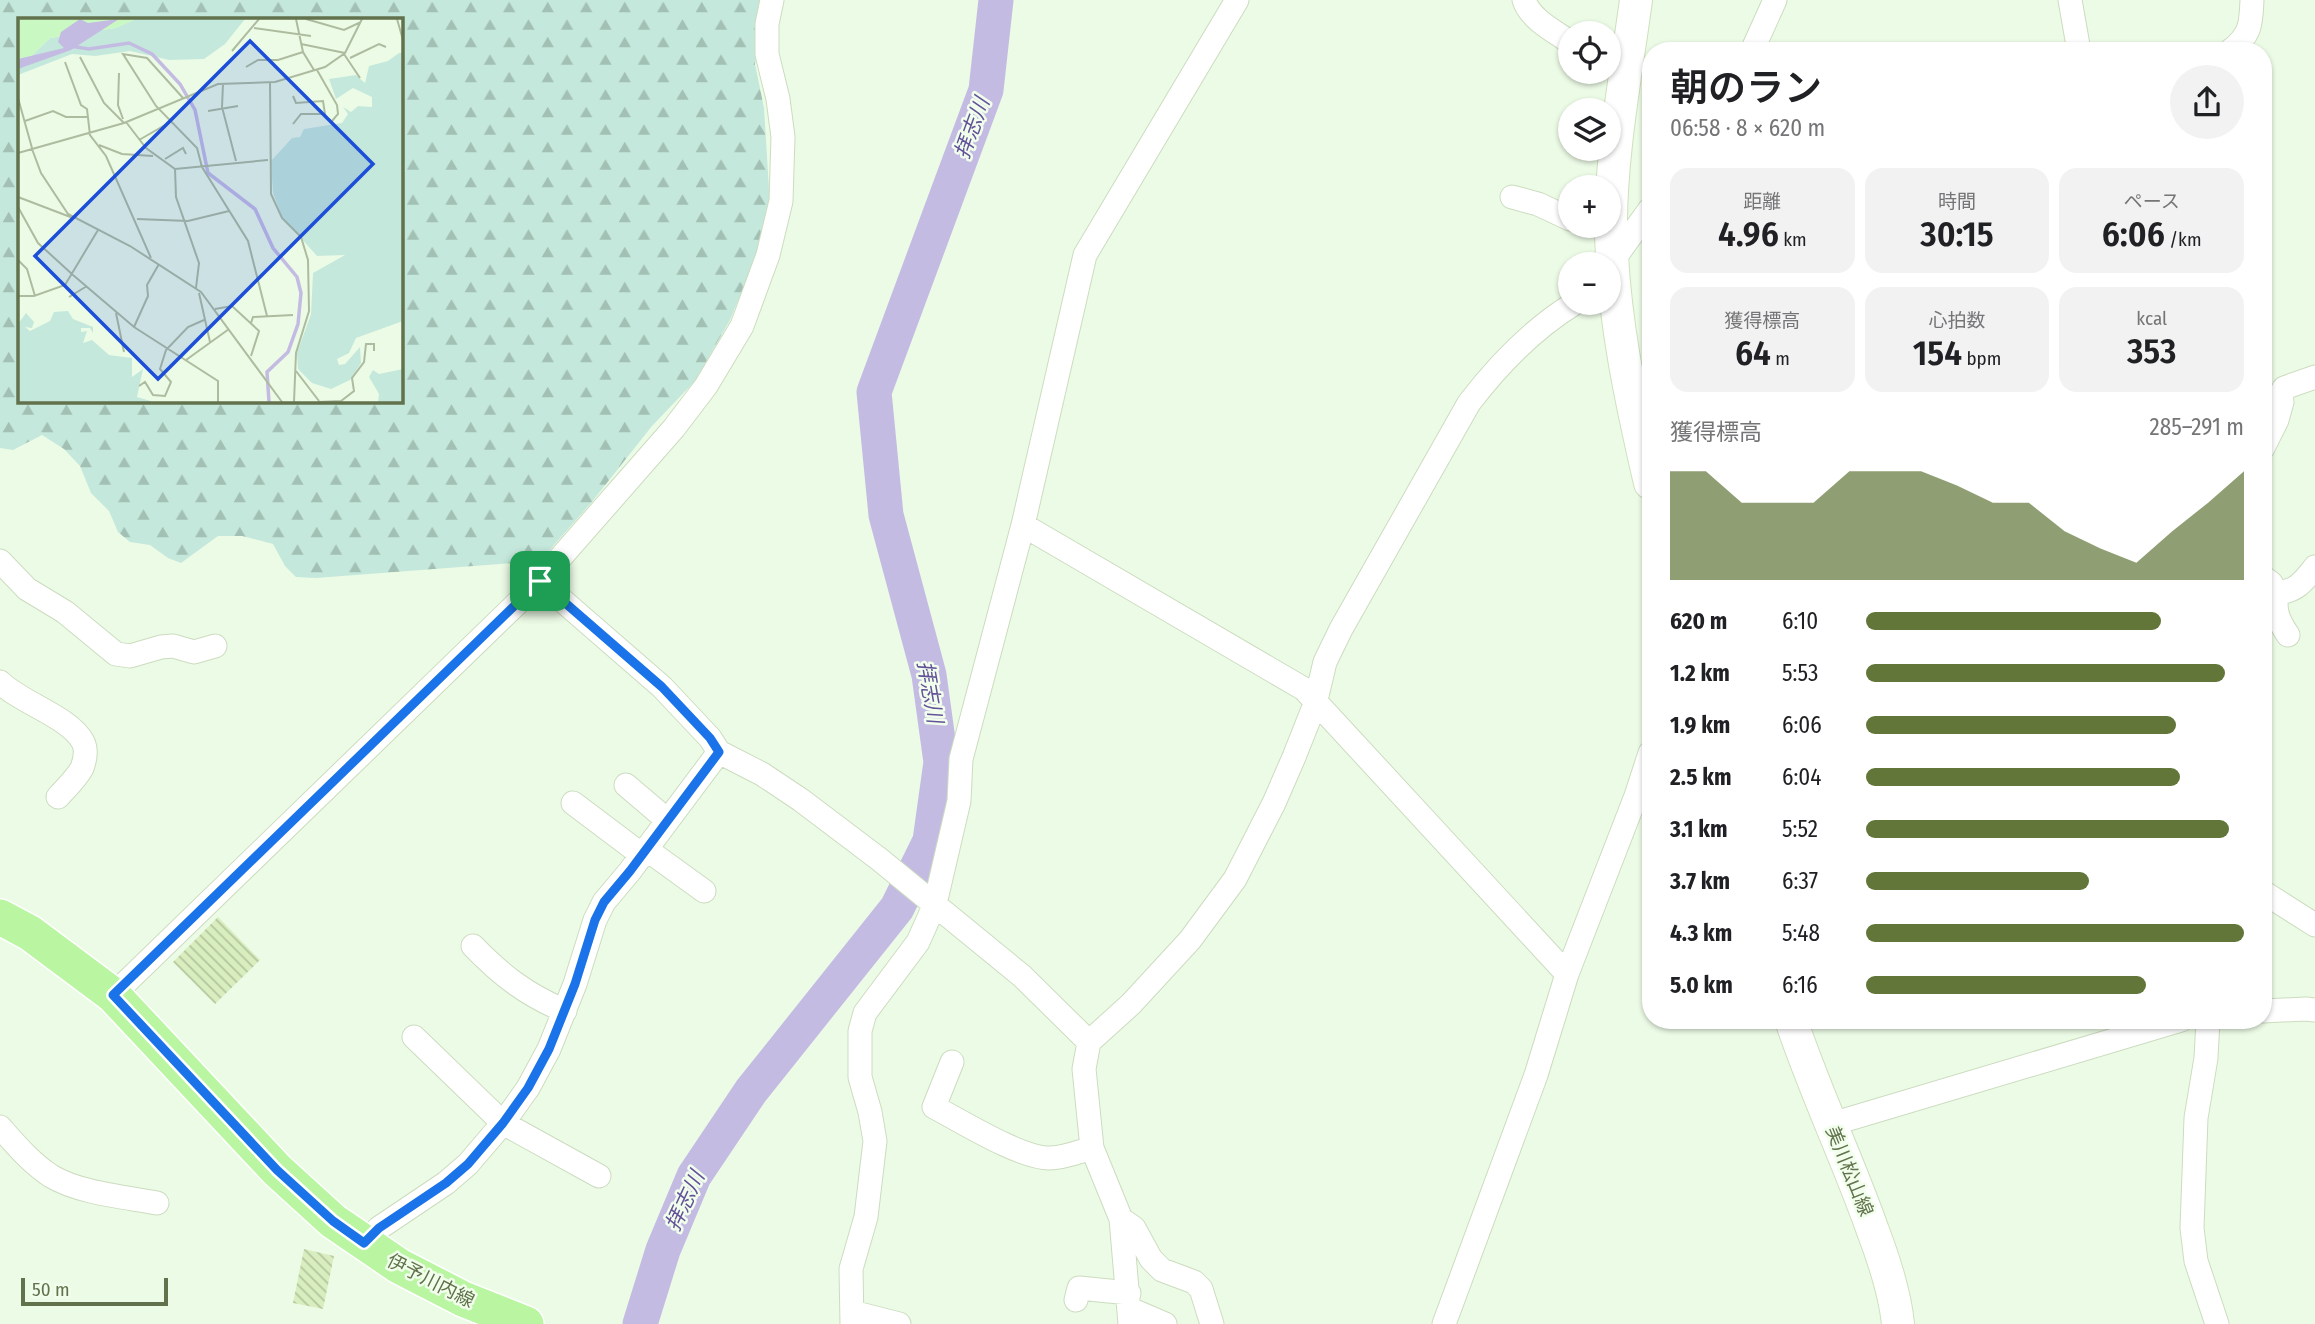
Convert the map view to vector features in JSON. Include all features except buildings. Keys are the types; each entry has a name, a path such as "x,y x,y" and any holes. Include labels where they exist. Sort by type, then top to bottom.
{"main road":[{"path":"1621,51 1636,0"},
{"path":"1608,252 1615,163 1617,84"},
{"path":"1617,315 1642,448"},
{"name":"伊予川内線","path":"0,917 30,933 113,995 277,1170 333,1221 399,1266 463,1298 526,1324"},
{"name":"美川松山線","path":"1794,1029 1810,1076 1880,1249 1900,1321"}],"street":[{"path":"113,995 540,581 674,428 706,386 742,326 768,255 781,201 783,137 779,99 767,54 767,24 772,0"},
{"path":"900,1324 852,1318 851,1269 866,1217 875,1141 860,1077 860,1031 865,1013 918,942 932,902 960,802 961,759 1023,525 1085,255 1237,0"},
{"path":"1524,0 1526,8 1558,34"},
{"path":"1756,42 1775,0"},
{"path":"2070,0 2077,42"},
{"path":"2242,42 2251,26 2252,0"},
{"path":"1512,197 1538,204 1558,213"},
{"path":"1613,252 1642,218"},
{"path":"1130,1309 1121,1219 1092,1148 1084,1069 1089,1042 1131,1004 1190,940 1235,879 1274,803 1315,704 1325,662 1341,629 1469,403 1486,381 1524,342 1559,315"},
{"path":"2272,430 2277,421 2284,388 2315,377"},
{"path":"1023,525 1304,690 1567,974"},
{"path":"0,561 27,589 65,612 116,654 130,656 173,646 194,652 215,646"},
{"path":"2272,586 2290,592 2315,566"},
{"path":"540,581 662,687 710,738 719,752 762,774 801,800 879,859 1022,976 1089,1042"},
{"path":"2272,594 2277,619 2288,635"},
{"path":"0,682 66,724 83,742 86,753 82,766 58,797"},
{"path":"364,1243 379,1228 446,1183 468,1164 503,1123 528,1088 549,1049 565,1011 595,920 604,902 719,752"},
{"path":"1444,1324 1536,1074 1567,974 1642,778"},
{"path":"626,785 667,820"},
{"path":"573,803 704,891"},
{"path":"2272,898 2315,925"},
{"path":"473,946 509,981 545,1003 565,1011"},
{"path":"2272,1011 2315,1010"},
{"path":"1832,1125 2151,1029"},
{"path":"2208,1029 2206,1058 2196,1118 2192,1228 2196,1261 2217,1324"},
{"path":"414,1037 503,1123 599,1176"},
{"path":"952,1062 934,1107 1009,1145 1045,1158 1059,1158 1092,1148"},
{"path":"0,1127 22,1152 53,1177 88,1189 157,1203"},
{"path":"1121,1219 1134,1228 1151,1259 1162,1270 1194,1282 1201,1289 1212,1324"},
{"path":"1076,1300 1079,1288 1165,1324"}],"green space":[{"path":"0,0 766,0 762,9 755,64 764,108 770,205 758,253 730,320 695,381 652,426 547,553 528,562 316,578 296,577 285,566 273,544 242,536 218,536 181,563 168,558 150,545 130,542 118,532 109,511 91,493 80,466 64,449 42,435 13,450 0,448"}],"waterway":[{"name":"拝志川","path":"640,1324 663,1250 694,1176 751,1091 897,908 930,841 941,762 929,675 886,515 874,392 986,90 996,0"}],"route":[{"path":"540,581 662,687 710,738 719,752 604,902 595,920 561,1023 528,1088 503,1123 468,1164 446,1183 379,1228 364,1243 333,1221 277,1170 113,995 540,581"}]}
